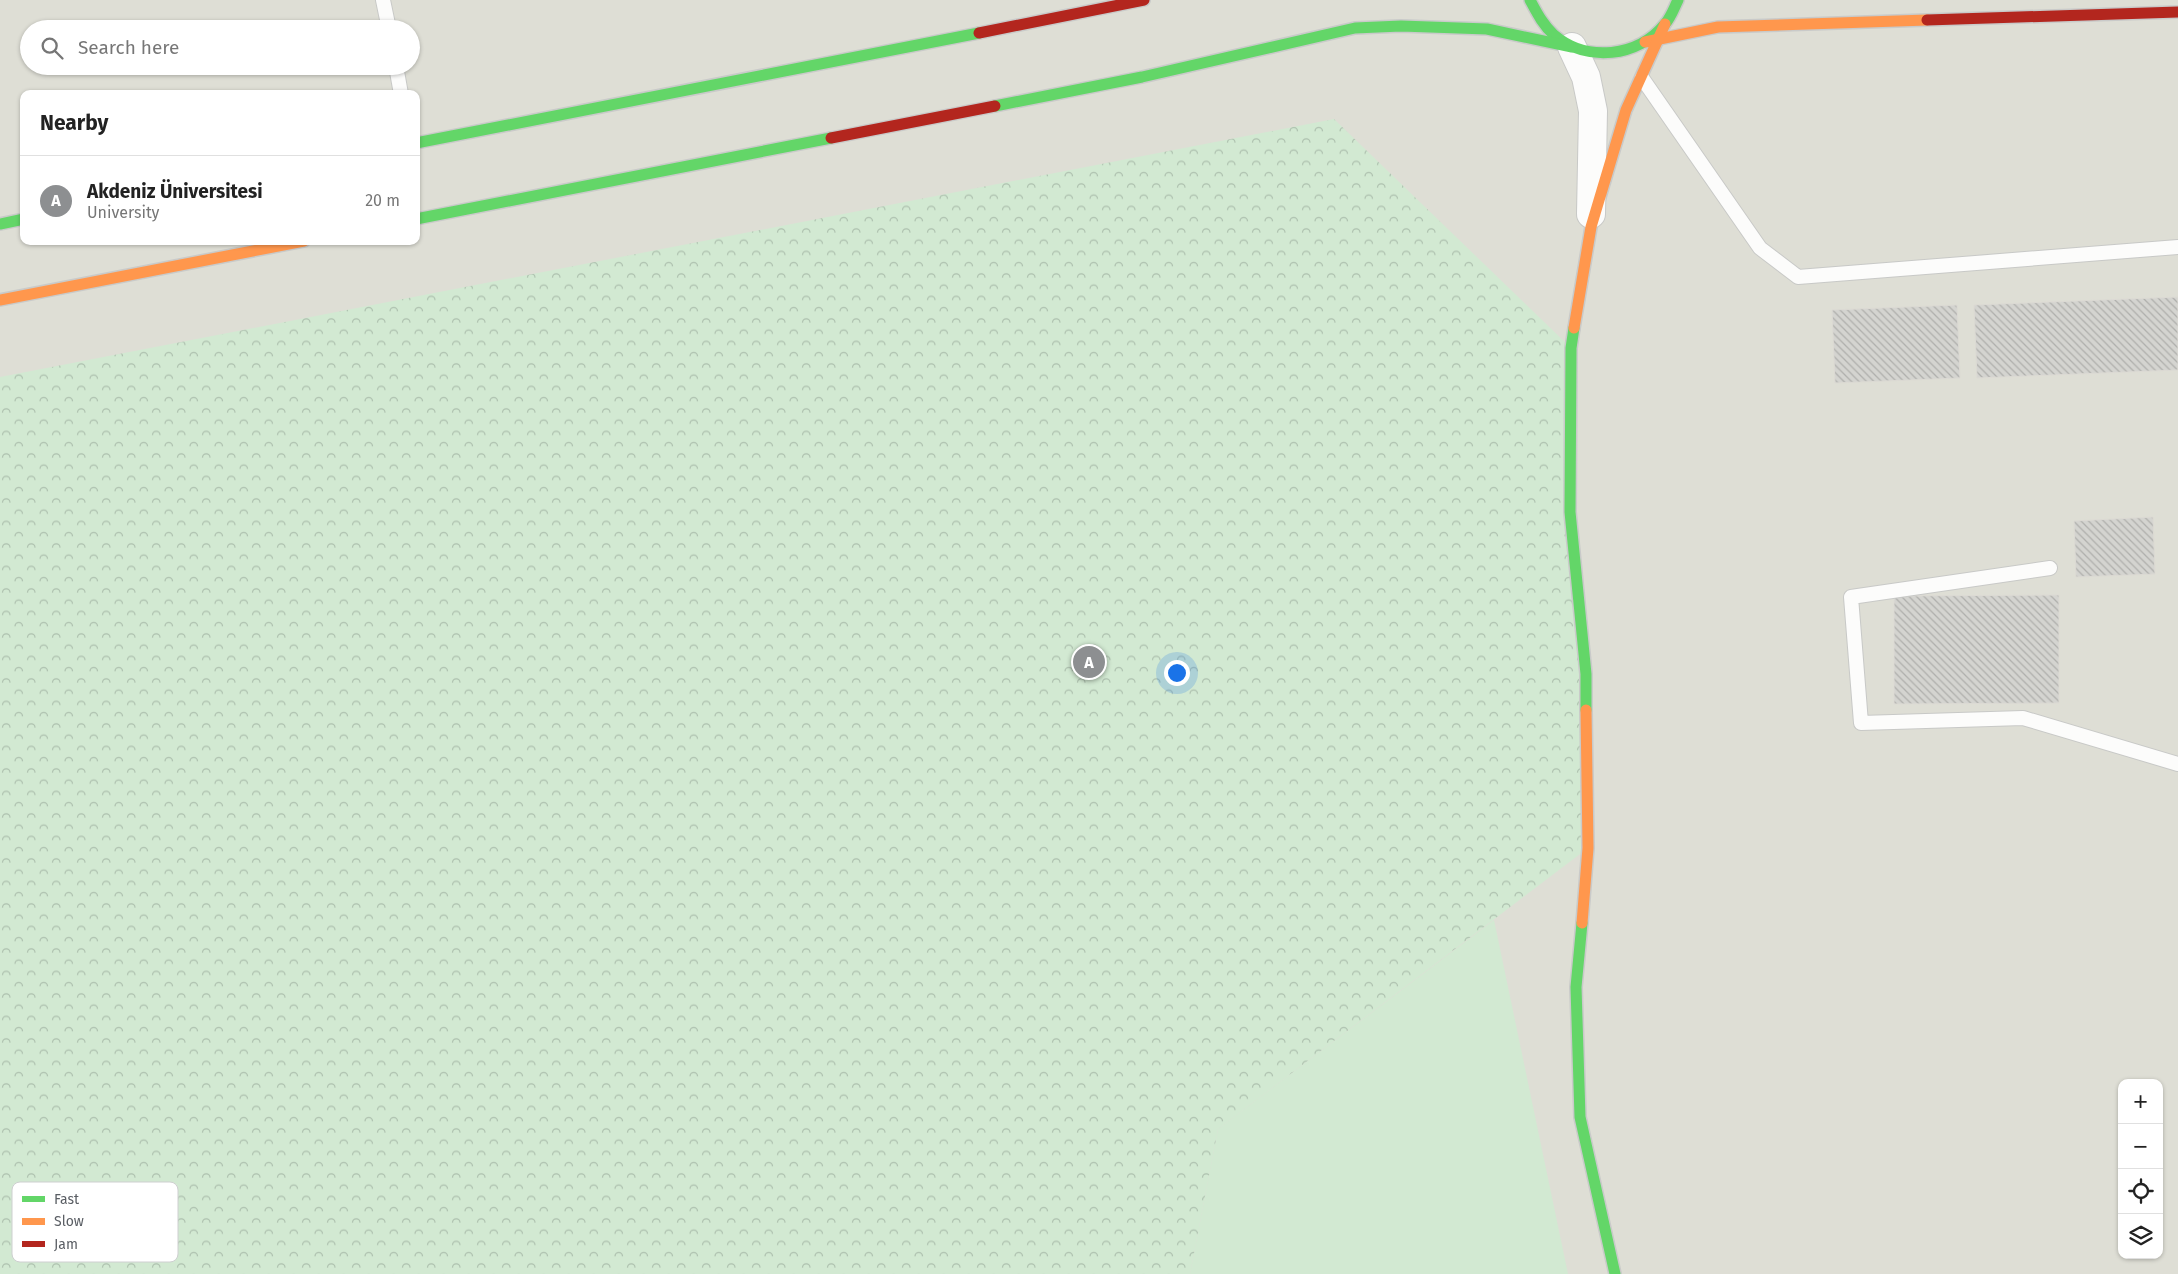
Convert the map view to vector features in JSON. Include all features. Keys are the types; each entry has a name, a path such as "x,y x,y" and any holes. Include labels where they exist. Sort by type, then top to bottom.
{"street":[{"path":"420,142 1144,0"},
{"path":"1530,0 1536,15 1552,34 1572,47 1586,77 1593,111 1591,227"},
{"path":"1615,1274 1580,1117 1576,987 1588,848 1586,674 1570,512 1571,348 1591,227 1626,110 1678,0"},
{"path":"420,218 1142,77 1355,28 1401,26 1487,29 1596,53 1604,53 1621,52 1645,42 1718,27 2178,12"},
{"path":"1645,42 1665,24"},
{"path":"0,224 20,220"},
{"path":"0,300 283,245"}],"lane":[{"path":"383,0 387,20"},
{"path":"398,75 400,90"},
{"path":"1642,78 1760,248 1798,277 2178,247"},
{"path":"2050,568 1851,597 1861,723 2023,718 2178,764"}],"shaded area":[{"path":"0,0 2178,0 2178,1274 0,1274"}],"green space":[{"path":"1334,119 1571,348 1588,848 1218,1129 1190,1274 0,1274 0,377"},
{"path":"1494,920 1568,1274 1190,1274 1218,1129"}],"building":[{"path":"2178,297 2178,370 1977,378 1974,305"},
{"path":"1957,305 1960,378 1835,383 1832,310"},
{"path":"2153,517 2155,574 2076,577 2074,521"},
{"path":"2059,595 2059,703 1894,704 1894,596"}],"traffic: fast":[{"path":"1530,0 1543,23 1554,35 1567,44 1581,50 1597,53 1627,49 1641,44 1665,24 1678,0"},
{"path":"995,106 1142,77 1355,28 1401,26 1487,29 1572,47"},
{"path":"420,142 979,33"},
{"path":"420,218 831,138"},
{"path":"0,224 20,220"},
{"path":"1574,328 1571,348 1570,512 1586,674 1586,710"},
{"path":"1582,923 1576,987 1580,1117 1615,1274"}],"traffic: slow":[{"path":"1645,42 1718,27 1927,20"},
{"path":"1574,328 1591,227 1626,110 1665,24"},
{"path":"0,300 283,245"},
{"path":"1582,923 1588,848 1586,710"}],"traffic: jam":[{"path":"979,33 1144,0"},
{"path":"1927,20 2178,12"},
{"path":"831,138 995,106"}],"place":[{"name":"Akdeniz Üniversitesi","path":"1089,662"}]}
